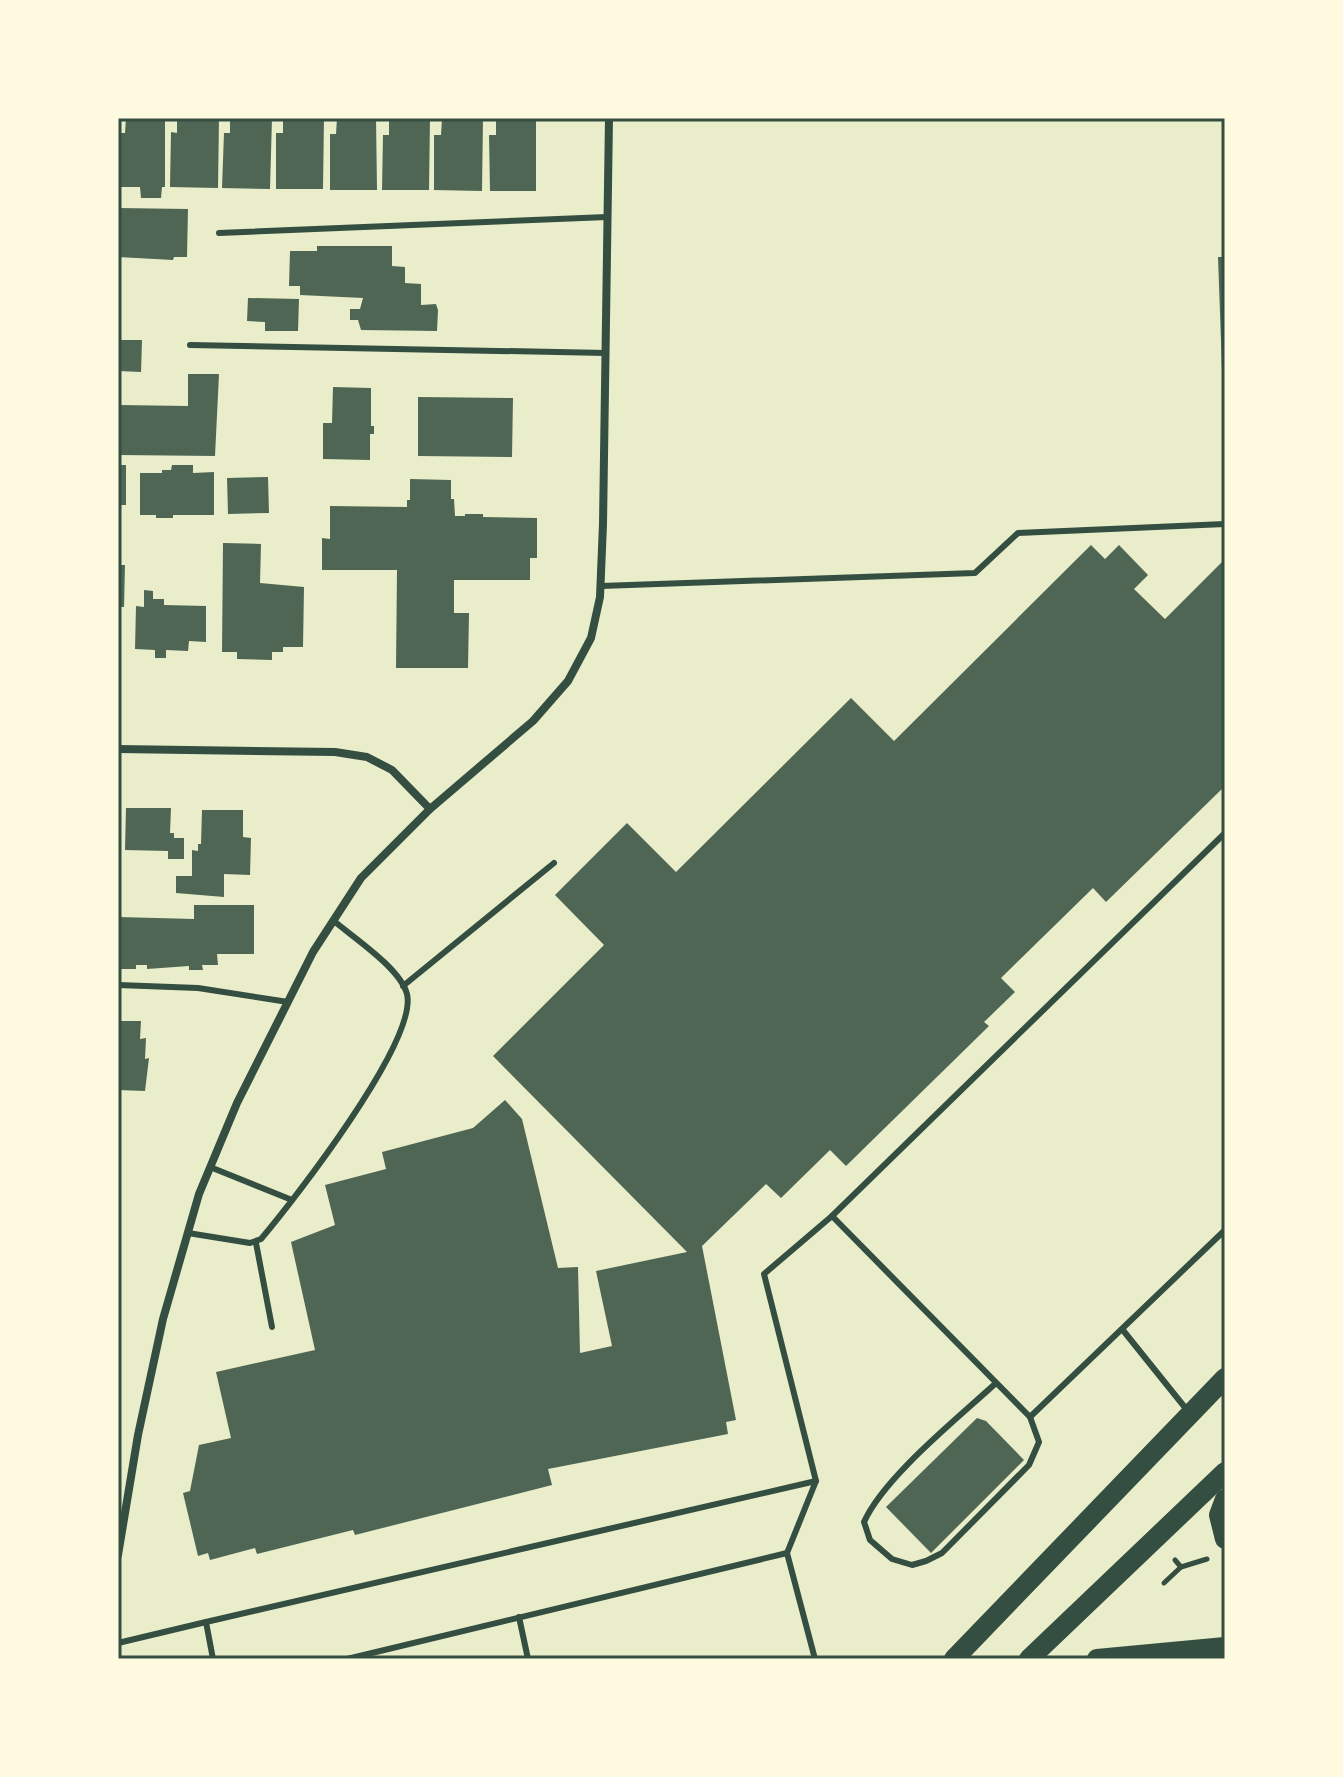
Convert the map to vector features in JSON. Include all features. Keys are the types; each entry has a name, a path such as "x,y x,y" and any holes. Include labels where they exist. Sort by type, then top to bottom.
{"main road":[{"path":"954,1659 1225,1378"},
{"path":"1029,1659 1225,1472"},
{"path":"1225,1499 1219,1515 1225,1539"},
{"path":"1103,1658 1225,1647"}],"street":[{"path":"118,1555 163,1319 188,1233 210,1167 237,1103 313,952 361,878 430,809 533,721 568,681 591,638 601,586 609,118"},
{"path":"118,749 335,752 367,757 392,770 430,809"}],"lane":[{"path":"219,233 607,217"},
{"path":"190,345 606,353"},
{"path":"601,586 975,573 1018,533 1225,524"},
{"path":"815,1659 787,1553 816,1481 764,1274 832,1216 1225,833"},
{"path":"403,986 554,863"},
{"path":"256,1243 341,1134 377,1079 406,1016 407,995 401,978 334,921"},
{"path":"118,985 198,988 288,1002"},
{"path":"210,1167 292,1200"},
{"path":"832,1216 1030,1417 1039,1442 1029,1465 942,1553 912,1565 892,1559 870,1540 864,1522 871,1506 911,1462 996,1383"},
{"path":"1030,1417 1225,1230"},
{"path":"188,1233 256,1243"},
{"path":"256,1243 272,1327"},
{"path":"1122,1329 1191,1415"},
{"path":"118,1643 816,1481"},
{"path":"347,1659 787,1553"},
{"path":"519,1617 528,1659"},
{"path":"206,1622 213,1659"}],"path":[{"path":"1172,1556 1181,1567"},
{"path":"1164,1583 1181,1567 1213,1556"}],"building":[{"path":"126,118 165,118 165,187 162,187 161,198 141,198 140,187 118,187 118,133 125,133"},
{"path":"177,118 219,118 218,188 170,187 171,132 177,133"},
{"path":"230,118 272,118 270,189 222,188 224,133 230,133"},
{"path":"283,118 324,118 323,189 276,189 276,133 283,133"},
{"path":"337,118 376,118 377,190 330,190 330,134 336,134"},
{"path":"389,118 430,118 429,190 382,190 383,135 389,135"},
{"path":"442,118 483,118 482,191 434,190 434,135 441,135"},
{"path":"496,118 536,118 536,191 490,191 489,135 496,135"},
{"path":"118,208 188,209 187,257 174,257 173,260 118,257"},
{"path":"317,246 392,246 392,266 405,267 405,283 421,284 421,305 436,304 437,331 361,330 358,320 350,320 350,309 360,309 363,298 300,295 300,286 289,286 290,251 317,251"},
{"path":"1218,257 1225,257 1225,369 1222,369"},
{"path":"248,298 299,299 298,331 265,331 265,322 247,321"},
{"path":"118,340 142,340 141,372 118,371"},
{"path":"188,374 219,374 215,456 119,455 119,405 188,406"},
{"path":"333,387 371,388 371,426 374,426 374,434 370,434 370,460 323,459 323,423 332,423"},
{"path":"418,397 513,398 512,457 418,456"},
{"path":"118,465 126,465 126,505 118,505"},
{"path":"172,465 193,465 193,473 214,472 214,515 156,518 156,515 140,515 140,473 162,473 162,470 171,470"},
{"path":"268,477 269,513 228,514 227,478"},
{"path":"410,479 451,480 455,516 483,514 483,517 537,518 537,558 530,558 530,580 454,580 454,613 469,613 468,668 396,668 397,570 322,570 322,538 330,539 330,506 407,507"},
{"path":"223,543 261,544 260,583 304,587 303,647 283,647 283,652 272,652 272,660 237,659 237,652 222,652"},
{"path":"1091,545 1105,559 1119,545 1148,575 1134,589 1165,619 1225,559 1225,786 1106,902 1093,888 1001,978 1015,992 984,1022 989,1026 846,1166 830,1150 781,1198 766,1184 702,1246 736,1420 726,1422 728,1434 548,1469 552,1485 355,1535 353,1530 257,1554 255,1548 210,1560 208,1553 198,1556 183,1493 190,1491 199,1445 231,1438 216,1372 315,1350 291,1242 335,1225 325,1185 386,1169 382,1152 473,1128 505,1100 522,1119 558,1268 578,1267 580,1353 612,1346 596,1271 687,1252 493,1056 604,945 555,895 627,823 676,872 851,698 894,741"},
{"path":"118,565 125,565 124,607 118,607"},
{"path":"144,590 153,591 153,599 164,599 164,605 206,606 206,642 189,641 188,651 166,650 166,658 155,658 155,650 135,649 136,606 144,607"},
{"path":"126,808 171,808 170,833 174,833 174,838 184,838 184,859 168,859 168,851 125,850"},
{"path":"202,810 243,810 243,837 251,838 250,875 224,874 224,897 176,893 176,876 192,876 192,850 198,851 198,844 201,844"},
{"path":"194,905 254,905 254,954 217,954 218,965 202,965 203,970 189,970 189,966 147,969 147,965 121,969 118,965 118,917 194,919"},
{"path":"118,1021 141,1021 140,1039 146,1038 145,1059 149,1058 145,1091 118,1090"},
{"path":"977,1418 986,1421 1024,1460 931,1553 886,1507"}]}
